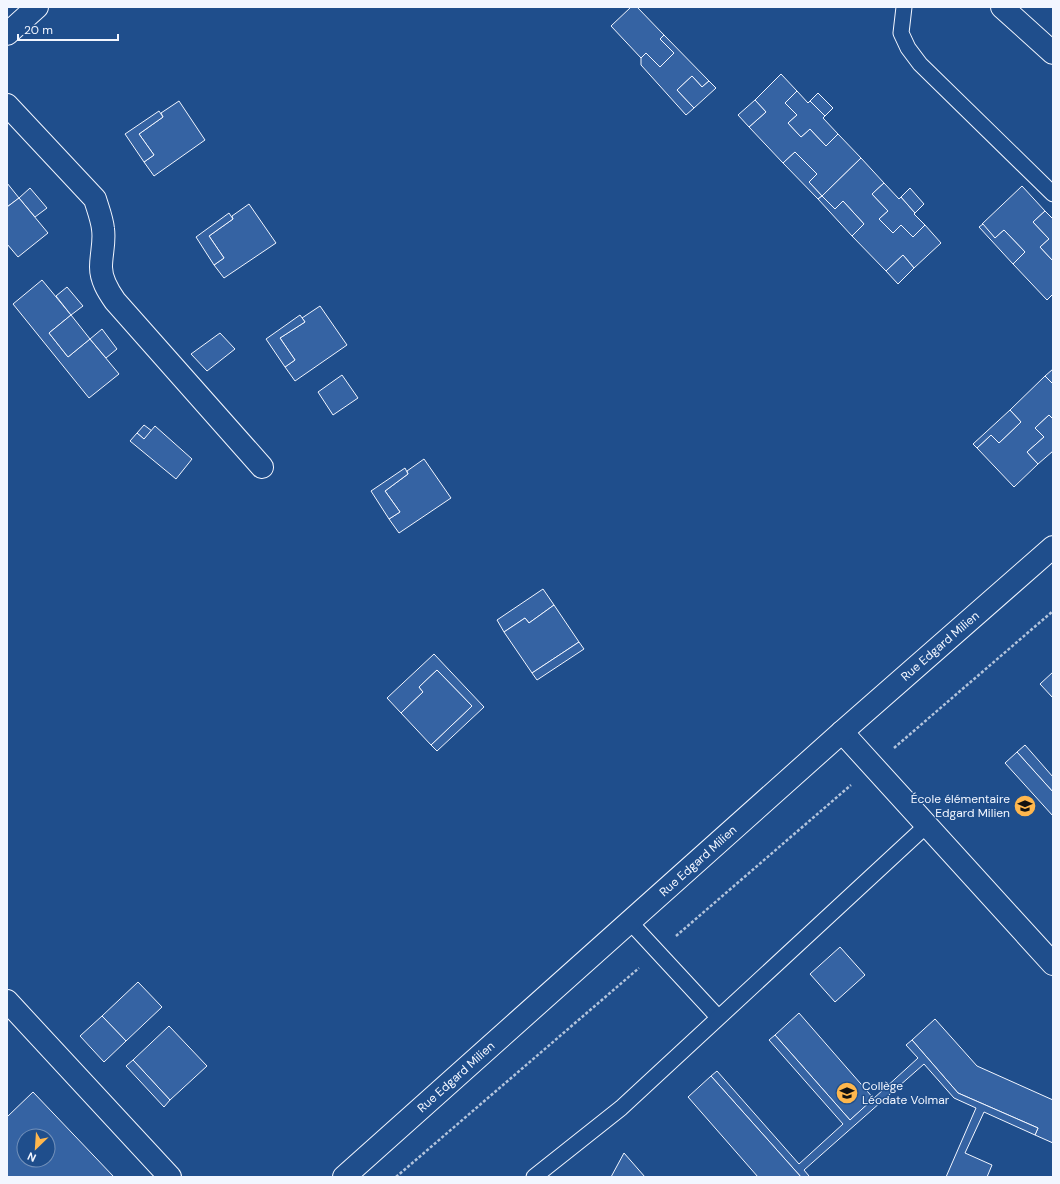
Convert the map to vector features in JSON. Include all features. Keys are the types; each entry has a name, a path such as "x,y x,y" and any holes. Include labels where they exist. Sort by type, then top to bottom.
{"street":[{"path":"7,34 37,7"},
{"path":"1002,7 1053,53"},
{"path":"7,105 95,199 103,229 104,242 101,268 104,283 115,301 262,467"},
{"name":"Rue Edgard Milien","path":"355,1173 630,922 842,732 1053,547"},
{"path":"842,732 1053,964"},
{"path":"7,1001 170,1177"}],"lane":[{"path":"904,7 901,33 908,48 920,64 1053,194"},
{"path":"534,1177 621,1108 926,825"},
{"path":"630,922 718,1017"}],"path":[{"path":"674,938 1053,611"},
{"path":"396,1177 644,964"}],"building":[{"path":"631,7 637,7 664,35 660,39 674,53 660,67 646,53 641,58 611,26"},
{"path":"664,35 709,81 702,87 692,76 677,90 694,108 686,115 641,65 641,58 646,53 660,67 674,53 660,39"},
{"path":"781,74 797,91 785,103 797,115 788,123 801,137 810,129 826,146 838,134 861,158 822,196 809,182 817,174 795,152 783,163 749,127 766,112 755,100"},
{"path":"692,76 702,87 709,81 716,88 694,108 677,90"},
{"path":"797,91 808,103 810,101 825,116 823,118 838,134 826,146 810,129 801,137 788,123 797,115 785,103"},
{"path":"818,93 833,108 825,116 810,101"},
{"path":"755,100 766,112 749,127 738,115"},
{"path":"179,101 205,140 154,176 144,162 154,155 139,134 163,117 161,113"},
{"path":"159,111 163,117 139,134 154,155 144,162 125,134"},
{"path":"795,152 817,174 809,182 822,196 818,199 783,163"},
{"path":"861,158 884,183 872,194 888,211 879,219 893,233 901,225 913,237 925,225 941,243 914,268 903,255 886,271 852,236 864,224 843,201 835,209 822,196"},
{"path":"7,183 19,198 7,207"},
{"path":"884,183 899,199 901,197 925,225 913,237 901,225 893,233 879,219 888,211 872,194"},
{"path":"1022,186 1045,211 1033,222 1049,239 1040,247 1053,261 1053,294 1047,300 1013,264 1025,252 1004,230 995,238 982,224"},
{"path":"30,188 47,208 35,217 19,198"},
{"path":"910,188 924,204 915,213 901,197"},
{"path":"822,196 835,209 843,201 864,224 852,236 818,199"},
{"path":"19,198 48,233 18,257 7,244 7,207"},
{"path":"249,204 276,243 224,278 214,265 224,258 209,236 233,219 232,216"},
{"path":"1045,211 1053,219 1053,261 1040,247 1049,239 1033,222"},
{"path":"229,213 233,219 209,236 224,258 214,265 196,237"},
{"path":"983,224 995,238 1004,230 1025,252 1013,264 979,227"},
{"path":"903,255 914,268 898,284 886,271"},
{"path":"42,280 71,315 49,333 68,357 90,339 119,374 89,398 13,304"},
{"path":"67,287 83,306 71,315 56,296"},
{"path":"320,306 347,345 295,381 285,367 295,360 280,338 305,322 302,318"},
{"path":"71,315 90,339 68,357 49,333"},
{"path":"300,315 305,322 280,338 295,360 285,367 266,339"},
{"path":"102,329 117,349 106,358 90,339"},
{"path":"220,333 235,349 207,371 191,354"},
{"path":"1053,369 1053,384 1045,376"},
{"path":"342,375 358,398 333,415 318,392"},
{"path":"1045,376 1053,384 1053,419 1049,415 1035,428 1044,437 1027,452 1038,464 1014,487 977,448 991,435 999,443 1021,422 1010,410"},
{"path":"1010,410 1021,422 999,443 991,435 977,448 973,444"},
{"path":"1049,415 1053,419 1053,451 1038,464 1027,452 1044,437 1035,428"},
{"path":"144,425 152,431 144,439 137,433"},
{"path":"155,426 192,459 176,479 130,441 137,433 144,439"},
{"path":"424,459 451,498 399,533 389,519 400,512 385,491 408,474 407,471"},
{"path":"405,468 408,474 385,491 400,512 389,519 371,491"},
{"path":"543,589 554,605 529,623 525,618 504,632 497,620"},
{"path":"554,605 579,642 532,673 504,632 525,618 529,623"},
{"path":"579,642 584,649 537,680 532,673"},
{"path":"434,654 484,707 437,751 431,745 472,706 437,670 419,687 423,692 401,713 387,698"},
{"path":"437,670 472,706 431,745 401,713 423,692 419,687"},
{"path":"1053,672 1053,698 1040,684"},
{"path":"1025,745 1053,777 1053,792 1017,752"},
{"path":"1017,752 1053,792 1053,816 1005,763"},
{"path":"840,947 865,975 835,1002 810,974"},
{"path":"138,982 162,1007 126,1041 102,1016"},
{"path":"799,1013 874,1099 850,1120 775,1035"},
{"path":"102,1016 126,1041 104,1062 80,1036"},
{"path":"935,1019 977,1066 1053,1100 1053,1143 1035,1135 1038,1128 958,1093 912,1040"},
{"path":"169,1026 207,1066 170,1100 133,1060"},
{"path":"775,1035 850,1120 918,1058 906,1045 912,1040 958,1093 1038,1128 1035,1135 984,1112 965,1153 992,1165 987,1177 946,1177 976,1108 954,1098 924,1064 804,1170 809,1176 808,1177 801,1177 711,1076 717,1071 799,1164 843,1124 769,1040"},
{"path":"133,1060 170,1100 164,1107 126,1066"},
{"path":"711,1076 801,1177 758,1177 688,1097"},
{"path":"33,1092 114,1177 7,1177 7,1117"},
{"path":"624,1153 645,1177 611,1177"}],"place":[{"name":"École élémentaire Edgard Milien","path":"1025,806"},
{"name":"Collège Léodate Volmar","path":"847,1093"}]}
